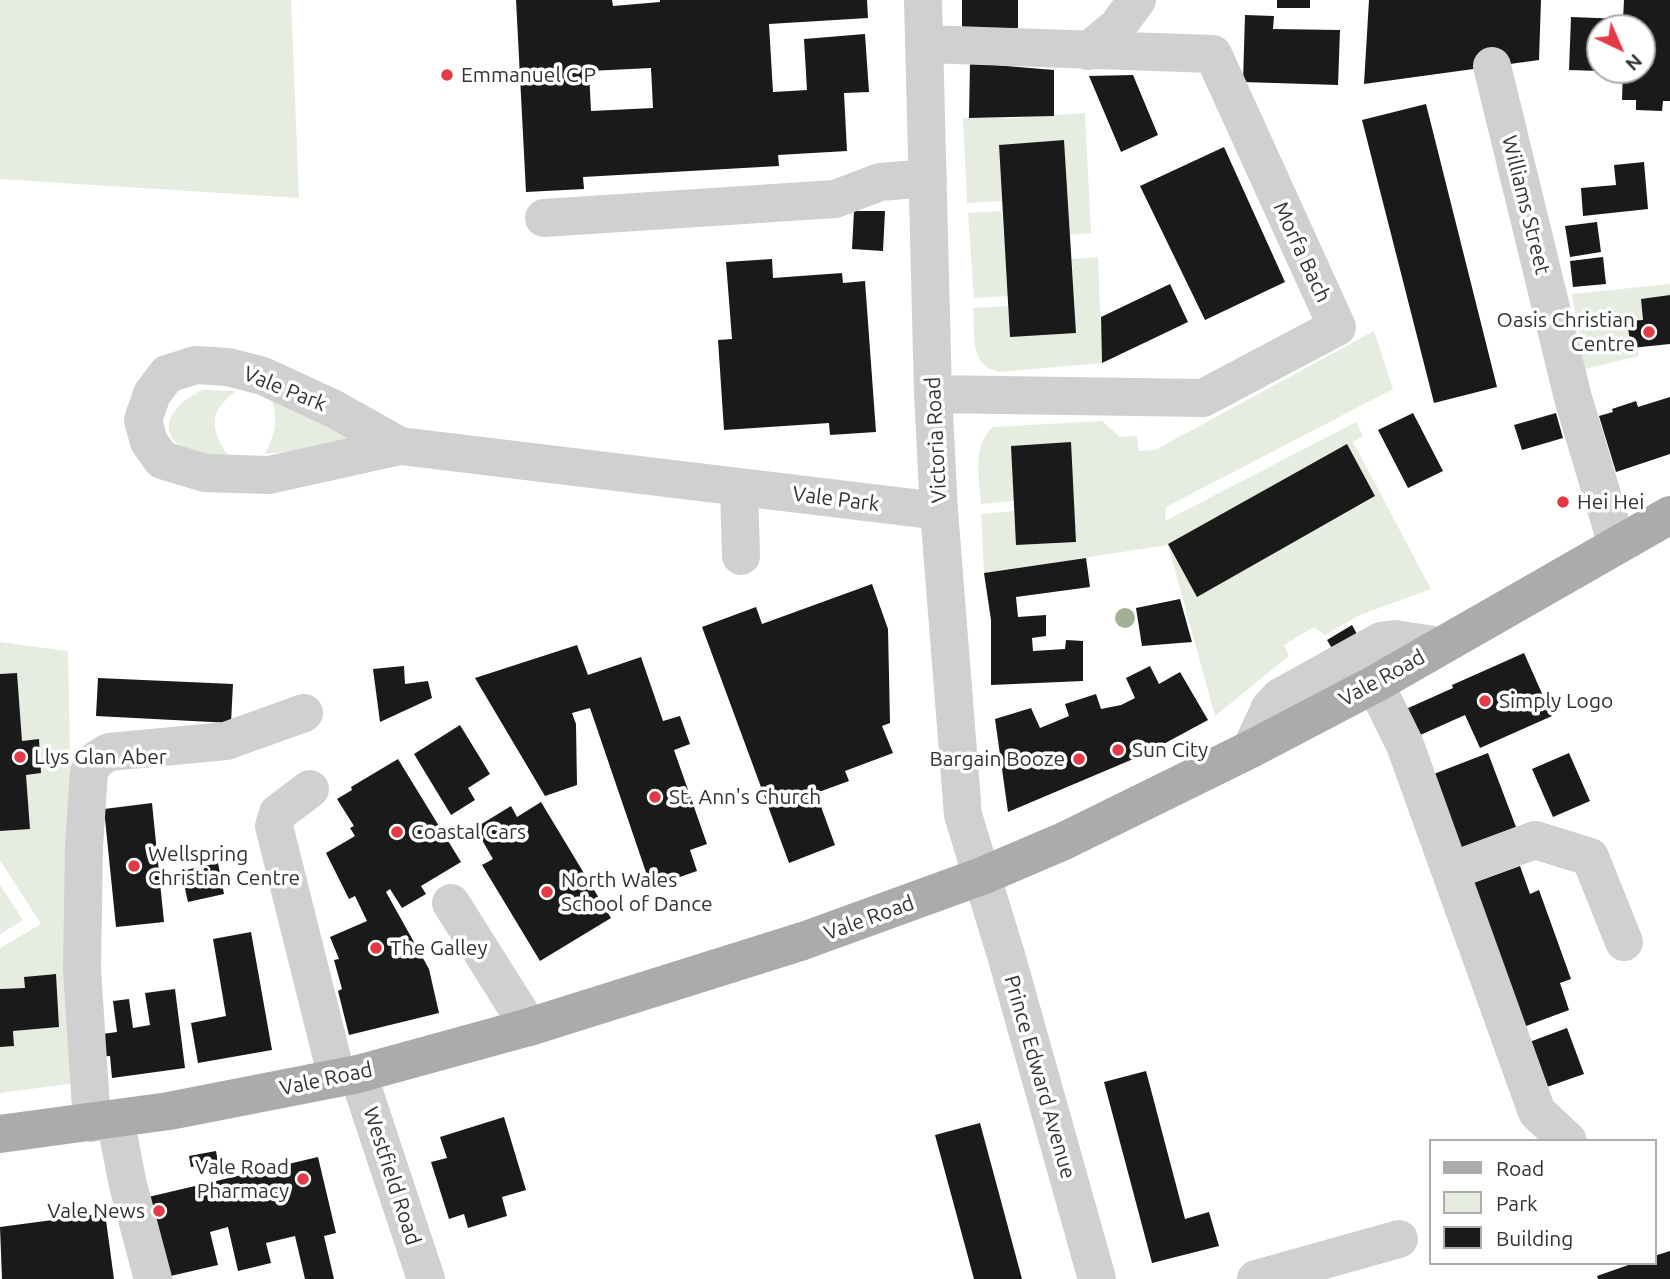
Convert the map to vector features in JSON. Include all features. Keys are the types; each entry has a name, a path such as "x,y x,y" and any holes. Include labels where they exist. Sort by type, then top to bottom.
{"main road":[{"name":"Vale Road","path":"0,1135 104,1121 347,1076 529,1027 803,942 982,876 1064,841 1251,749 1375,684 1617,545 1666,526"}],"street":[{"name":"Victoria Road","path":"923,0 933,394 939,511 963,815 982,876"},
{"path":"1088,51 1116,27 1137,0"},
{"name":"Morfa Bach","path":"925,44 1213,54 1337,327 1203,398 933,394"},
{"name":"Williams Street","path":"1492,66 1573,398 1617,545"},
{"path":"544,218 835,199 880,182 928,178"},
{"name":"Vale Park","path":"400,446 334,409 263,376 228,367 196,365 167,374 152,394 143,420 149,442 162,460 205,473 269,475 400,446 939,511"},
{"path":"740,487 741,556"},
{"path":"1251,749 1270,708 1280,697 1381,641 1395,639 1440,646"},
{"path":"1375,684 1405,745 1537,1112 1566,1139"},
{"path":"153,1279 128,1185 104,1121 82,969 84,846 89,772 96,760 109,752 226,741 304,713"},
{"name":"Westfield Road","path":"310,789 278,813 274,826 347,1076 426,1279"},
{"path":"1451,871 1535,840 1590,857 1624,942"},
{"name":"Prince Edward Avenue","path":"982,876 1097,1279"},
{"path":"451,903 529,1027"},
{"path":"1256,1279 1399,1239"}],"green space":[{"path":"0,0 291,0 299,198 0,179"},
{"path":"1085,113 1091,233 1070,235 1064,140 999,145 1002,201 967,203 963,118"},
{"path":"1002,211 1008,296 974,298 968,213"},
{"path":"1098,257 1102,363 999,372 989,369 983,363 978,356 974,338 973,308 1008,306 1010,336 1076,332 1072,259"},
{"path":"1670,284 1670,295 1641,299 1643,320 1628,322 1631,348 1638,347 1639,356 1585,369 1572,294"},
{"path":"1374,331 1393,389 1166,507 1165,521 1356,422 1363,436 1353,442 1431,589 1360,615 1325,635 1314,627 1284,645 1289,656 1215,716 1168,545 984,573 981,514 1014,511 1017,545 1076,542 1070,443 1014,501 981,504 979,453 986,435 993,427 1102,421 1120,437 1137,436 1139,451 1155,450","holes":["1347,445 1375,497 1197,596 1168,544"]},
{"path":"203,390 236,391 220,406 215,421 215,429 228,456 190,451 172,437 169,429 174,413 187,399"},
{"path":"271,398 362,444 265,454 275,427"},
{"path":"0,642 68,651 76,1083 0,1093 0,1047 14,1046 13,1031 59,1027 56,974 25,977 25,988 0,989 0,948 41,924 0,860 0,831 30,828 26,775 41,773 39,740 22,741 17,673 0,674"},
{"path":"0,885 23,920 0,934"}],"building":[{"path":"516,0 612,0 613,6 660,0 867,0 868,18 769,24 773,92 807,90 804,39 865,34 869,92 844,93 847,151 778,155 779,166 583,177 584,189 526,192","holes":["651,68 653,108 591,111 589,71"]},
{"path":"962,0 1018,0 1018,28 962,30"},
{"path":"1277,0 1310,0 1310,8 1277,8"},
{"path":"1369,0 1541,0 1539,60 1364,84"},
{"path":"1624,0 1670,0 1670,101 1663,101 1662,111 1636,110 1636,100 1622,100 1623,84 1656,84 1656,14 1623,14"},
{"path":"1245,15 1274,16 1273,29 1340,30 1338,85 1243,82"},
{"path":"1571,17 1586,18 1586,71 1569,70"},
{"path":"970,63 1054,70 1054,116 969,118"},
{"path":"1133,75 1158,135 1121,152 1089,76"},
{"path":"1426,104 1497,387 1434,403 1362,120"},
{"path":"1064,140 1076,333 1010,337 999,145"},
{"path":"1224,147 1285,282 1205,320 1140,186"},
{"path":"1644,162 1648,209 1583,216 1581,188 1616,185 1614,165"},
{"path":"854,211 885,211 883,251 852,249"},
{"path":"1597,222 1601,252 1570,257 1565,226"},
{"path":"1603,257 1606,284 1573,287 1570,261"},
{"path":"772,259 773,278 842,273 843,283 865,281 876,432 830,435 829,423 724,430 718,340 732,339 726,262"},
{"path":"1170,284 1188,322 1102,363 1101,317"},
{"name":"Oasis Christian Centre","path":"1670,295 1670,344 1631,348 1627,321 1643,320 1641,299"},
{"path":"1670,397 1670,454 1616,472 1599,416 1636,401 1638,407"},
{"path":"1413,413 1443,471 1408,488 1378,430"},
{"path":"1556,413 1563,438 1522,450 1514,425"},
{"path":"1071,442 1076,542 1016,545 1011,446"},
{"path":"1347,444 1375,496 1197,597 1168,544"},
{"path":"1086,558 1090,587 1016,597 1018,617 1046,615 1046,636 1032,638 1033,651 1065,649 1066,640 1083,641 1083,681 991,685 991,620 984,573"},
{"path":"872,584 888,629 890,723 882,726 893,753 845,771 849,781 816,793 835,845 789,863 702,627 756,607 762,624"},
{"path":"1180,599 1192,642 1142,646 1136,608"},
{"path":"1352,625 1358,636 1333,650 1327,640"},
{"name":"St. Ann's Church","path":"577,645 588,675 641,657 663,721 680,716 690,744 674,750 707,844 690,850 697,871 651,887 590,708 572,713 576,724 577,785 545,796 475,678"},
{"name":"Simply Logo","path":"1524,653 1552,716 1480,748 1465,715 1409,740 1397,713"},
{"path":"404,666 405,684 428,681 432,698 380,722 373,669"},
{"path":"1150,666 1159,684 1180,672 1208,720 1145,754 1008,812 995,719 1031,708 1040,728 1069,716 1065,704 1096,694 1101,709 1121,705 1135,698 1126,678"},
{"name":"Llys Glan Aber","path":"17,673 22,741 39,739 41,773 26,775 30,829 0,831 0,674"},
{"path":"98,678 233,684 231,723 96,716"},
{"path":"460,725 490,774 468,788 475,800 451,815 414,754"},
{"path":"1488,753 1516,827 1453,851 1426,777"},
{"path":"1569,753 1590,801 1553,817 1532,769"},
{"path":"398,759 461,862 421,886 426,894 402,908 390,889 386,892 429,969 439,1013 349,1035 338,991 342,989 334,960 339,959 330,937 367,921 355,896 349,899 326,853 355,836 350,828 354,826 337,799 352,790 351,787"},
{"name":"North Wales School of Dance","path":"541,802 611,918 540,961 482,865 493,859 475,828 511,806 517,817"},
{"name":"Wellspring Christian Centre","path":"152,803 164,922 116,927 104,809"},
{"path":"218,863 224,894 188,902 181,871"},
{"path":"1520,866 1530,894 1539,890 1571,979 1560,983 1569,1010 1518,1029 1465,886"},
{"path":"251,932 272,1050 198,1063 191,1023 226,1016 213,939"},
{"path":"56,974 59,1027 13,1031 14,1046 0,1047 0,989 25,988 24,977"},
{"path":"175,989 185,1068 112,1078 110,1056 97,1057 94,1035 117,1032 113,1001 129,999 133,1028 150,1025 145,993"},
{"path":"1567,1028 1584,1074 1541,1089 1524,1044"},
{"path":"1146,1071 1185,1219 1209,1212 1219,1246 1152,1263 1104,1082"},
{"path":"504,1117 526,1190 502,1197 507,1216 468,1228 464,1214 449,1219 431,1162 447,1158 440,1137"},
{"path":"980,1123 1022,1279 974,1279 935,1135"},
{"path":"216,1151 218,1162 191,1167 189,1156"},
{"path":"318,1157 336,1233 324,1236 334,1279 305,1279 295,1236 266,1243 271,1263 238,1271 228,1227 210,1232 218,1265 162,1278 144,1198"},
{"path":"105,1213 114,1279 2,1279 0,1227"},
{"path":"1670,1251 1670,1279 1598,1279 1597,1276 1628,1265 1656,1265 1656,1255"}],"place":[{"name":"Emmanuel C P","path":"447,75"},
{"name":"Oasis Christian Centre","path":"1649,332"},
{"name":"Hei Hei","path":"1563,502"},
{"name":"Simply Logo","path":"1485,701"},
{"name":"Sun City","path":"1118,750"},
{"name":"Llys Glan Aber","path":"20,757"},
{"name":"Bargain Booze","path":"1079,759"},
{"name":"St. Ann's Church","path":"655,797"},
{"name":"Coastal Cars","path":"397,832"},
{"name":"Wellspring Christian Centre","path":"134,866"},
{"name":"North Wales School of Dance","path":"547,892"},
{"name":"The Galley","path":"376,948"},
{"name":"Vale Road Pharmacy","path":"303,1179"},
{"name":"Vale News","path":"159,1211"}]}
